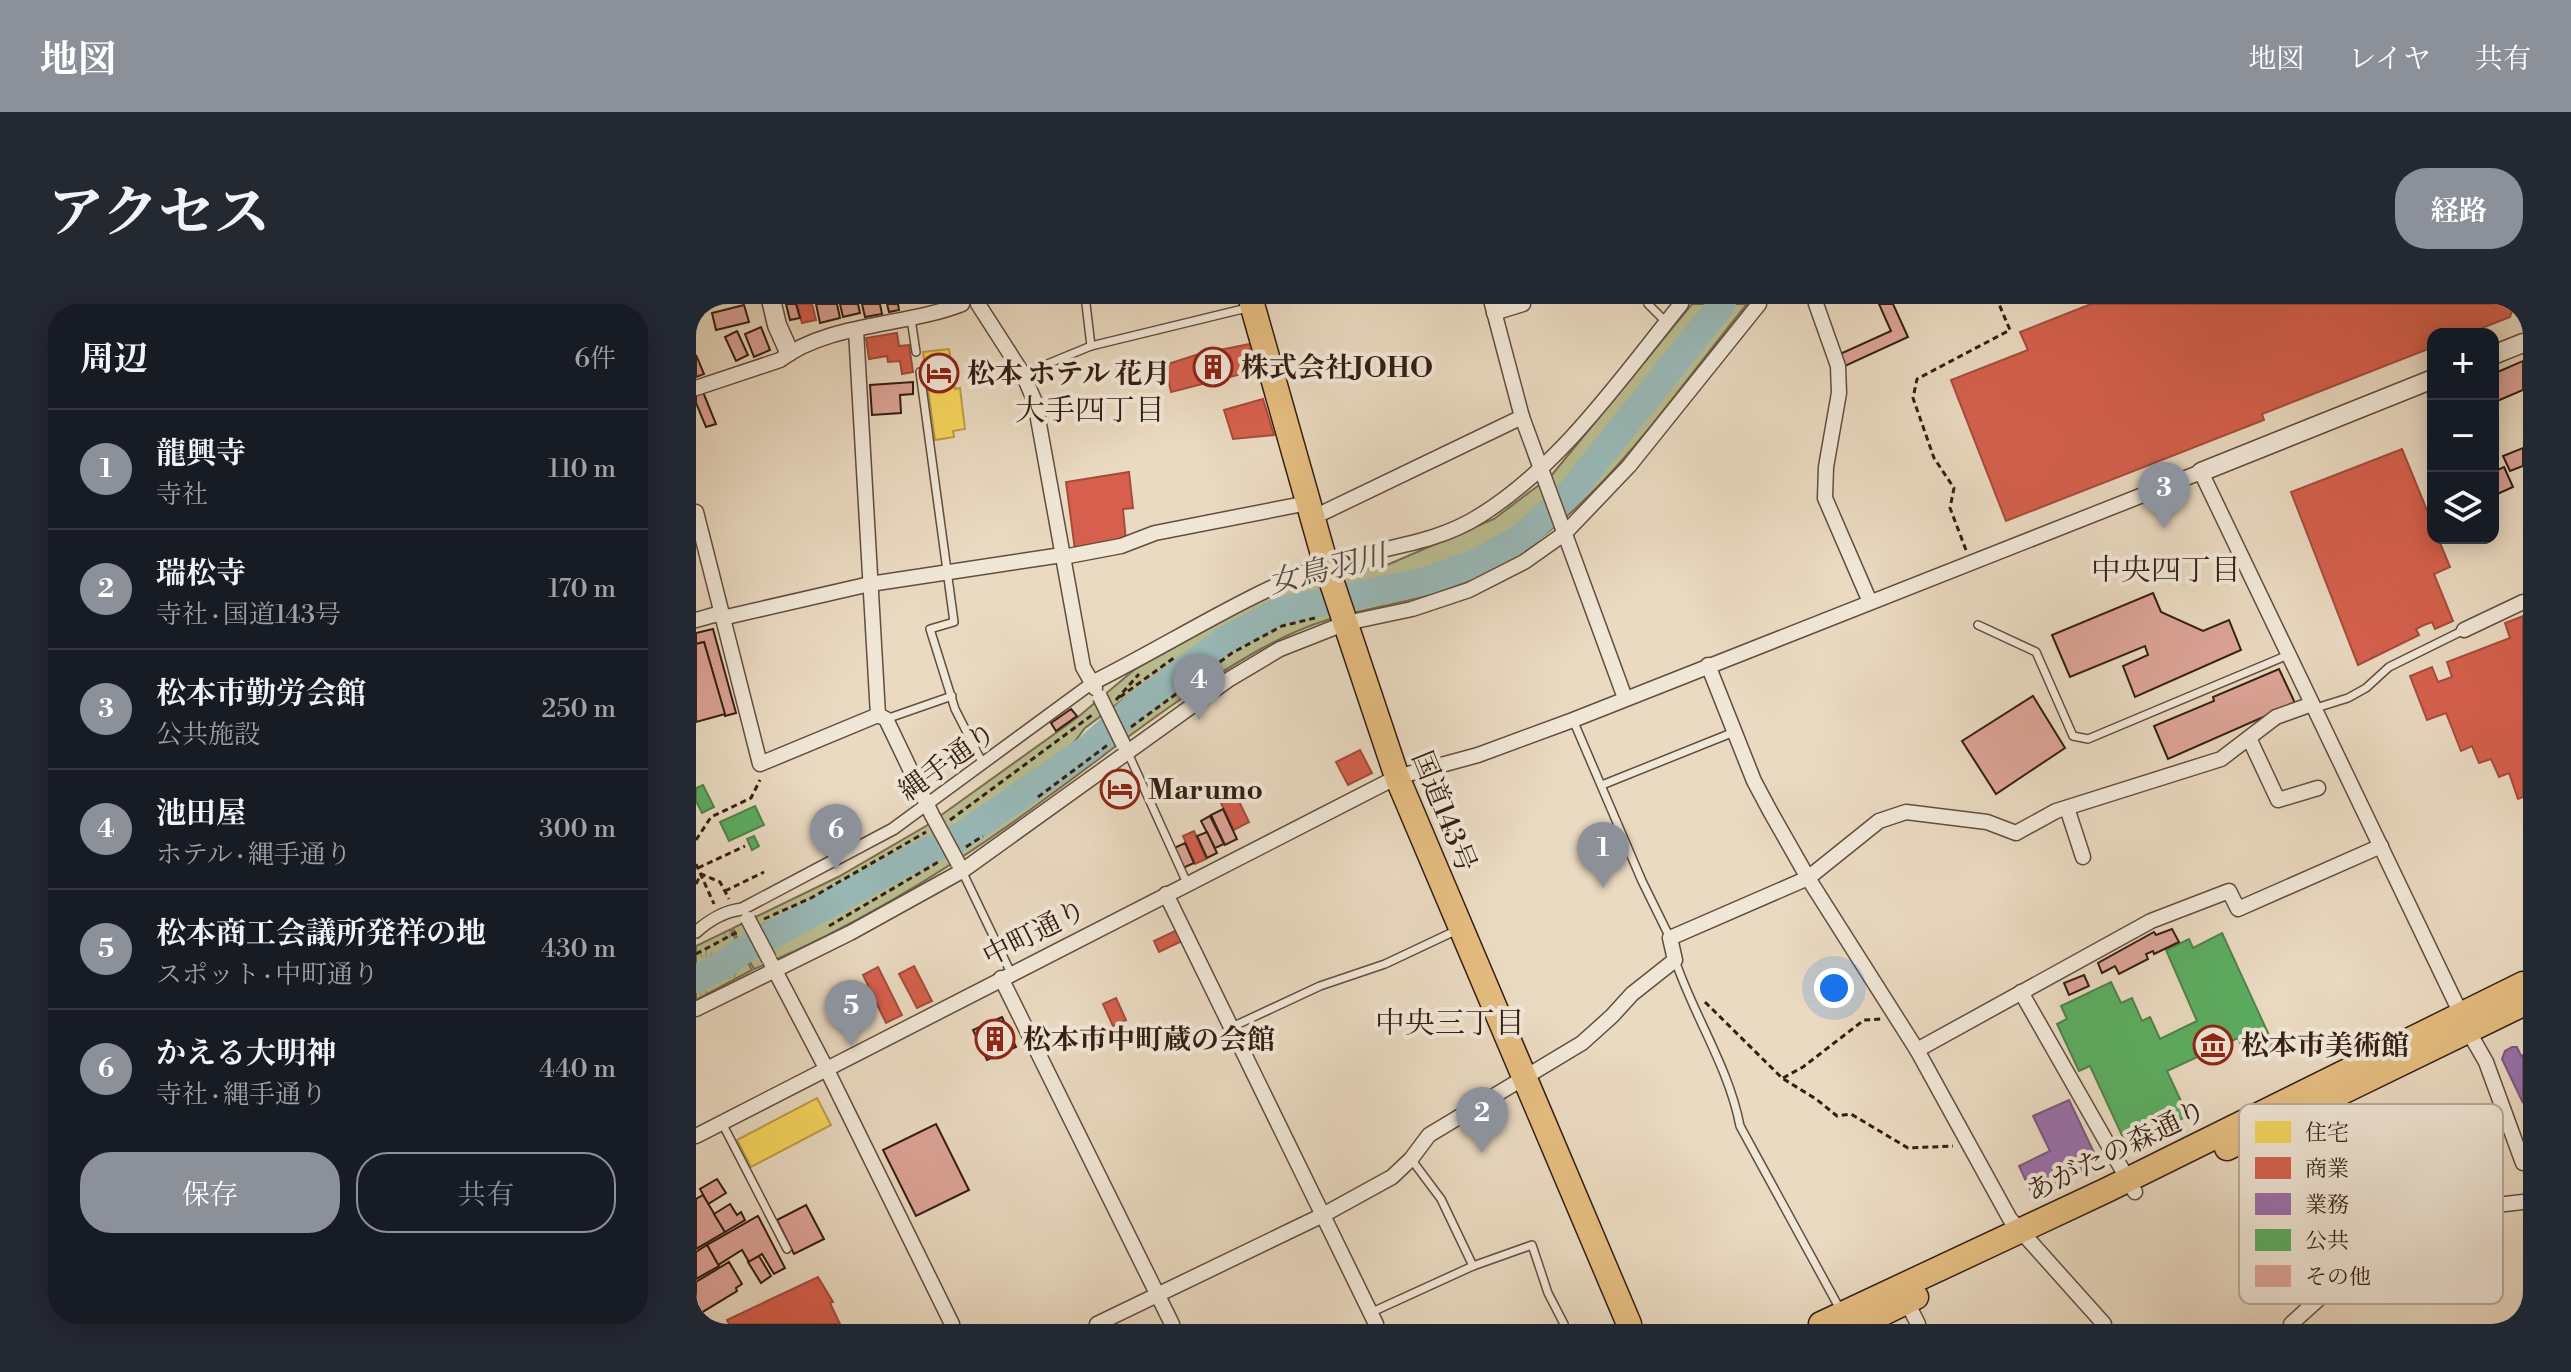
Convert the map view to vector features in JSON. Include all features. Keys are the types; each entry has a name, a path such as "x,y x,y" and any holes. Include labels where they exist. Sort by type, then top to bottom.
{"main road":[{"name":"国道143号","path":"1253,305 1327,568 1336,619 1397,777 1629,1324"},
{"name":"あがたの森通り","path":"2298,1104 2465,1022 2523,984"},
{"name":"あがたの森通り","path":"2465,1022 2523,1004"},
{"name":"あがたの森通り","path":"1843,1321 2239,1133"}],"street":[{"path":"772,304 789,352"},
{"path":"696,388 780,360 789,352 823,339 962,304"},
{"path":"978,304 1023,374 1035,402 1083,667 1121,743"},
{"path":"1523,304 1493,308 1522,417 1625,698"},
{"path":"1092,683 1270,588 1327,568 1418,543 1488,510 1543,472 1681,304"},
{"path":"696,1009 772,964 907,903 1121,743 1280,649 1336,619 1412,609 1469,590 1524,562 1564,529 1629,466 1759,304"},
{"path":"1816,304 1838,366 1839,393 1826,467 1825,498 1870,602"},
{"path":"856,330 870,584 882,717 960,862"},
{"path":"2499,353 2523,343"},
{"path":"2427,381 2201,472 2486,1062 2501,1104"},
{"path":"696,620 870,584 1062,556 1121,546 1155,533 1310,510 1522,417"},
{"name":"中町通り","path":"696,1136 1397,777 1478,755 1573,720 2201,472"},
{"path":"696,512 760,764 882,717"},
{"path":"2464,630 2523,602"},
{"path":"1708,665 1754,781 1808,878 1917,1050 2010,1219 2104,1324"},
{"name":"縄手通り","path":"696,932 720,916 746,917 893,829 934,816 983,764 1092,683"},
{"path":"1097,1324 1323,1215 1392,1177 1429,1135 1582,1043 1632,994 1675,960 1670,938 1808,878 1879,821 1906,812 1987,822 2016,833 2067,808 2221,759 2276,717 2313,706"},
{"path":"2249,738 2278,800 2318,788"},
{"path":"2067,808 2083,857"},
{"path":"1917,1050 2151,921 2229,891 2238,909 2381,846"},
{"path":"1166,894 1373,1319"},
{"path":"746,917 826,1068 952,1324"},
{"path":"1006,975 1172,1324"},
{"path":"2021,992 2131,1186"},
{"path":"2503,1108 2523,1163"},
{"path":"2503,1204 2523,1202"},
{"path":"1903,1294 1918,1324"},
{"path":"2291,1324 2313,1304"}],"lane":[{"path":"1086,304 1091,346"},
{"path":"1648,304 1666,322"},
{"path":"1023,374 1091,346 1253,305"},
{"path":"911,318 916,352"},
{"path":"920,372 954,622 930,629 955,709 983,764"},
{"path":"1978,625 2036,652 2073,736 2088,739 2288,655"},
{"path":"2313,706 2348,698 2366,688 2389,667 2464,630"},
{"path":"882,717 952,696"},
{"path":"1573,720 1642,881 1670,938"},
{"path":"1602,785 1734,732"},
{"path":"1121,743 1187,883"},
{"path":"960,862 1006,975"},
{"path":"1231,1027 1329,983 1385,964 1461,928"},
{"path":"1675,960 1685,989 1734,1095 1740,1126 1843,1321"},
{"path":"721,1122 787,1249"},
{"path":"1411,1159 1441,1199 1473,1266"},
{"path":"1373,1319 1473,1266 1532,1245 1548,1293 1564,1324"}],"path":[{"path":"1967,554 1950,508 1954,488 1934,458 1913,398 1917,379 2010,330 1999,304"},
{"path":"1028,804 1121,743 1232,653 1282,626 1336,619"},
{"path":"1122,692 1135,682 1140,673"},
{"path":"934,816 1085,720"},
{"path":"696,840 711,817 751,798 761,778 760,764"},
{"path":"708,811 711,817"},
{"path":"960,862 992,830"},
{"path":"696,954 725,939 746,917 811,898 928,831"},
{"path":"720,916 697,866 745,846"},
{"path":"819,931 942,860"},
{"path":"725,891 764,872"},
{"path":"701,874 720,882 746,917"},
{"path":"696,884 701,874"},
{"path":"711,934 725,939"},
{"path":"1685,989 1706,1003 1782,1078 1837,1116 1851,1114 1908,1148 1944,1148 1970,1142"},
{"path":"1782,1078 1803,1067 1864,1020 1897,1018"}],"green space":[{"path":"1692,304 1716,304 1550,508 1507,541 1468,562 1425,576 1360,587 1328,588 1255,612 1129,695 1085,728 1066,753 1027,785 950,831 931,837 814,904 764,924 738,940 733,928 838,877 926,826 1078,717 1134,670 1192,634 1252,603 1309,579 1387,565 1494,519 1551,476"},
{"path":"1726,304 1747,304 1622,460 1551,530 1511,558 1451,588 1327,620 1263,648 1182,698 1015,821 907,892 832,933 754,969 747,957 769,941 930,853 959,841 1098,746 1138,710 1228,645 1281,617 1324,612 1426,586 1477,567 1524,541 1595,466"},
{"path":"731,929 737,942 696,966 696,946"},
{"path":"745,958 752,970 696,1000 696,990"}],"building: 住宅":[{"path":"949,349 955,389 960,388 965,429 953,431 954,437 935,440 923,352"},
{"path":"817,1098 831,1125 751,1167 737,1140"}],"building: 商業":[{"path":"797,304 812,304 816,320 802,323"},
{"path":"2091,304 2523,304 2521,309 2514,306 2510,317 2482,328 2427,328 2427,349 2262,414 2264,420 2006,521 1951,380 2028,350 2020,332"},
{"path":"897,333 899,346 909,345 913,372 902,374 900,361 888,362 887,356 869,359 866,338"},
{"name":"株式会社JOHO","path":"1255,343 1261,369 1171,392 1165,365 1199,354"},
{"path":"1263,399 1274,435 1233,439 1224,410"},
{"path":"2402,449 2427,510 2427,544 2440,544 2450,567 2434,574 2453,621 2435,629 2432,622 2424,625 2416,629 2419,635 2358,665 2291,492"},
{"path":"1129,472 1133,508 1123,509 1126,541 1075,550 1066,482"},
{"path":"2523,616 2523,797 2518,799 2509,773 2499,777 2491,759 2479,763 2472,746 2461,751 2446,713 2427,720 2410,676 2432,667 2438,682 2452,677 2447,662 2510,638 2505,623"},
{"path":"1360,750 1372,773 1348,785 1336,762"},
{"path":"1234,791 1249,822 1234,830 1219,799"},
{"path":"1194,831 1206,859 1195,864 1183,836"},
{"path":"1177,930 1182,941 1159,952 1154,941"},
{"path":"914,966 932,1001 917,1008 899,974"},
{"path":"878,967 902,1015 886,1023 863,975"},
{"path":"1116,998 1126,1020 1113,1026 1103,1004"},
{"path":"818,1277 833,1302 830,1303 840,1324 729,1324 727,1320"}],"building: 業務":[{"path":"2517,1047 2523,1055 2523,1103 2502,1059 2505,1051"},
{"path":"2069,1100 2099,1163 2032,1194 2019,1166 2050,1151 2033,1116"}],"building: 公共":[{"path":"703,785 714,807 702,813 696,801 696,788"},
{"path":"755,806 764,825 729,841 720,822"},
{"path":"754,836 759,846 752,850 747,839"},
{"path":"2222,933 2274,1046 2248,1059 2238,1038 2167,1071 2188,1116 2126,1144 2090,1066 2079,1071 2057,1024 2067,1019 2061,1006 2111,982 2121,1003 2132,998 2142,1021 2150,1017 2160,1039 2197,1021 2166,950 2189,939 2193,948"}],"building: その他":[{"path":"786,304 796,304 800,318 790,320"},
{"path":"816,304 837,304 840,318 820,323"},
{"path":"840,304 858,304 860,313 843,317"},
{"path":"862,304 880,304 882,314 865,317"},
{"path":"887,304 898,304 899,310 889,312"},
{"path":"1879,304 1893,304 1908,337 1845,366 1840,354 1891,331"},
{"path":"744,305 749,322 716,330 712,313"},
{"path":"761,327 770,350 754,357 745,334"},
{"path":"737,331 748,355 736,361 725,337"},
{"path":"696,355 704,374 696,377"},
{"path":"2523,361 2523,390 2499,400 2499,371"},
{"path":"913,382 913,394 900,395 901,413 872,415 870,385"},
{"path":"703,392 716,424 706,427 696,403 696,395"},
{"path":"2523,448 2523,466 2510,471 2503,456"},
{"path":"2504,467 2513,487 2499,493 2499,472"},
{"path":"2153,593 2161,612 2203,631 2229,620 2241,650 2135,697 2123,666 2148,655 2145,646 2070,677 2052,635"},
{"path":"713,629 736,713 725,716 704,642 696,644 696,633"},
{"path":"704,642 725,714 696,722 696,644"},
{"path":"2279,669 2295,703 2168,759 2154,726"},
{"path":"2033,696 2065,748 1996,794 1962,741"},
{"path":"1071,709 1077,716 1056,731 1051,723"},
{"path":"1223,809 1237,839 1225,845 1211,815"},
{"path":"1210,816 1224,844 1215,848 1201,821"},
{"path":"1207,832 1217,853 1207,858 1197,836"},
{"path":"1185,843 1194,863 1181,869 1172,849"},
{"path":"2172,929 2179,942 2154,954 2153,951 2146,954 2148,959 2119,974 2115,966 2102,973 2098,963 2154,932 2156,935"},
{"path":"2084,975 2089,986 2069,995 2064,983"},
{"name":"松本市中町蔵の会館","path":"1002,1017 1016,1047 987,1060 973,1030"},
{"path":"936,1124 969,1190 916,1216 883,1150"},
{"path":"717,1179 726,1193 708,1204 700,1189"},
{"path":"703,1195 725,1232 696,1249 696,1199"},
{"path":"730,1204 737,1215 741,1212 745,1220 725,1232 714,1214"},
{"path":"806,1205 824,1239 794,1254 777,1220"},
{"path":"758,1216 785,1268 774,1274 762,1254 749,1262 742,1250 718,1265 707,1245"},
{"path":"707,1245 719,1266 696,1279 696,1252"},
{"path":"759,1256 771,1276 761,1283 748,1262"},
{"path":"729,1262 742,1284 736,1288 737,1291 696,1316 696,1282"}],"waterway":[{"name":"女鳥羽川","path":"696,979 929,850 960,837 1089,748 1136,706 1225,640 1280,611 1426,581 1476,563 1521,538 1571,492 1722,304"}],"place":[{"name":"株式会社JOHO","path":"1213,367"},
{"name":"松本 ホテル 花月","path":"939,373"},
{"name":"松本市勤労会館","path":"2164,528"},
{"name":"池田屋","path":"1199,720"},
{"name":"Marumo","path":"1120,789"},
{"name":"かえる大明神","path":"836,870"},
{"name":"龍興寺","path":"1603,888"},
{"name":"松本市中町蔵の会館","path":"995,1039"},
{"name":"松本市美術館","path":"2213,1045"},
{"name":"松本商工会議所発祥の地","path":"851,1046"},
{"name":"瑞松寺","path":"1482,1153"}],"district":[{"name":"大手四丁目","path":"1090,410"},
{"name":"中央四丁目","path":"2166,570"},
{"name":"中央三丁目","path":"1450,1023"}]}
